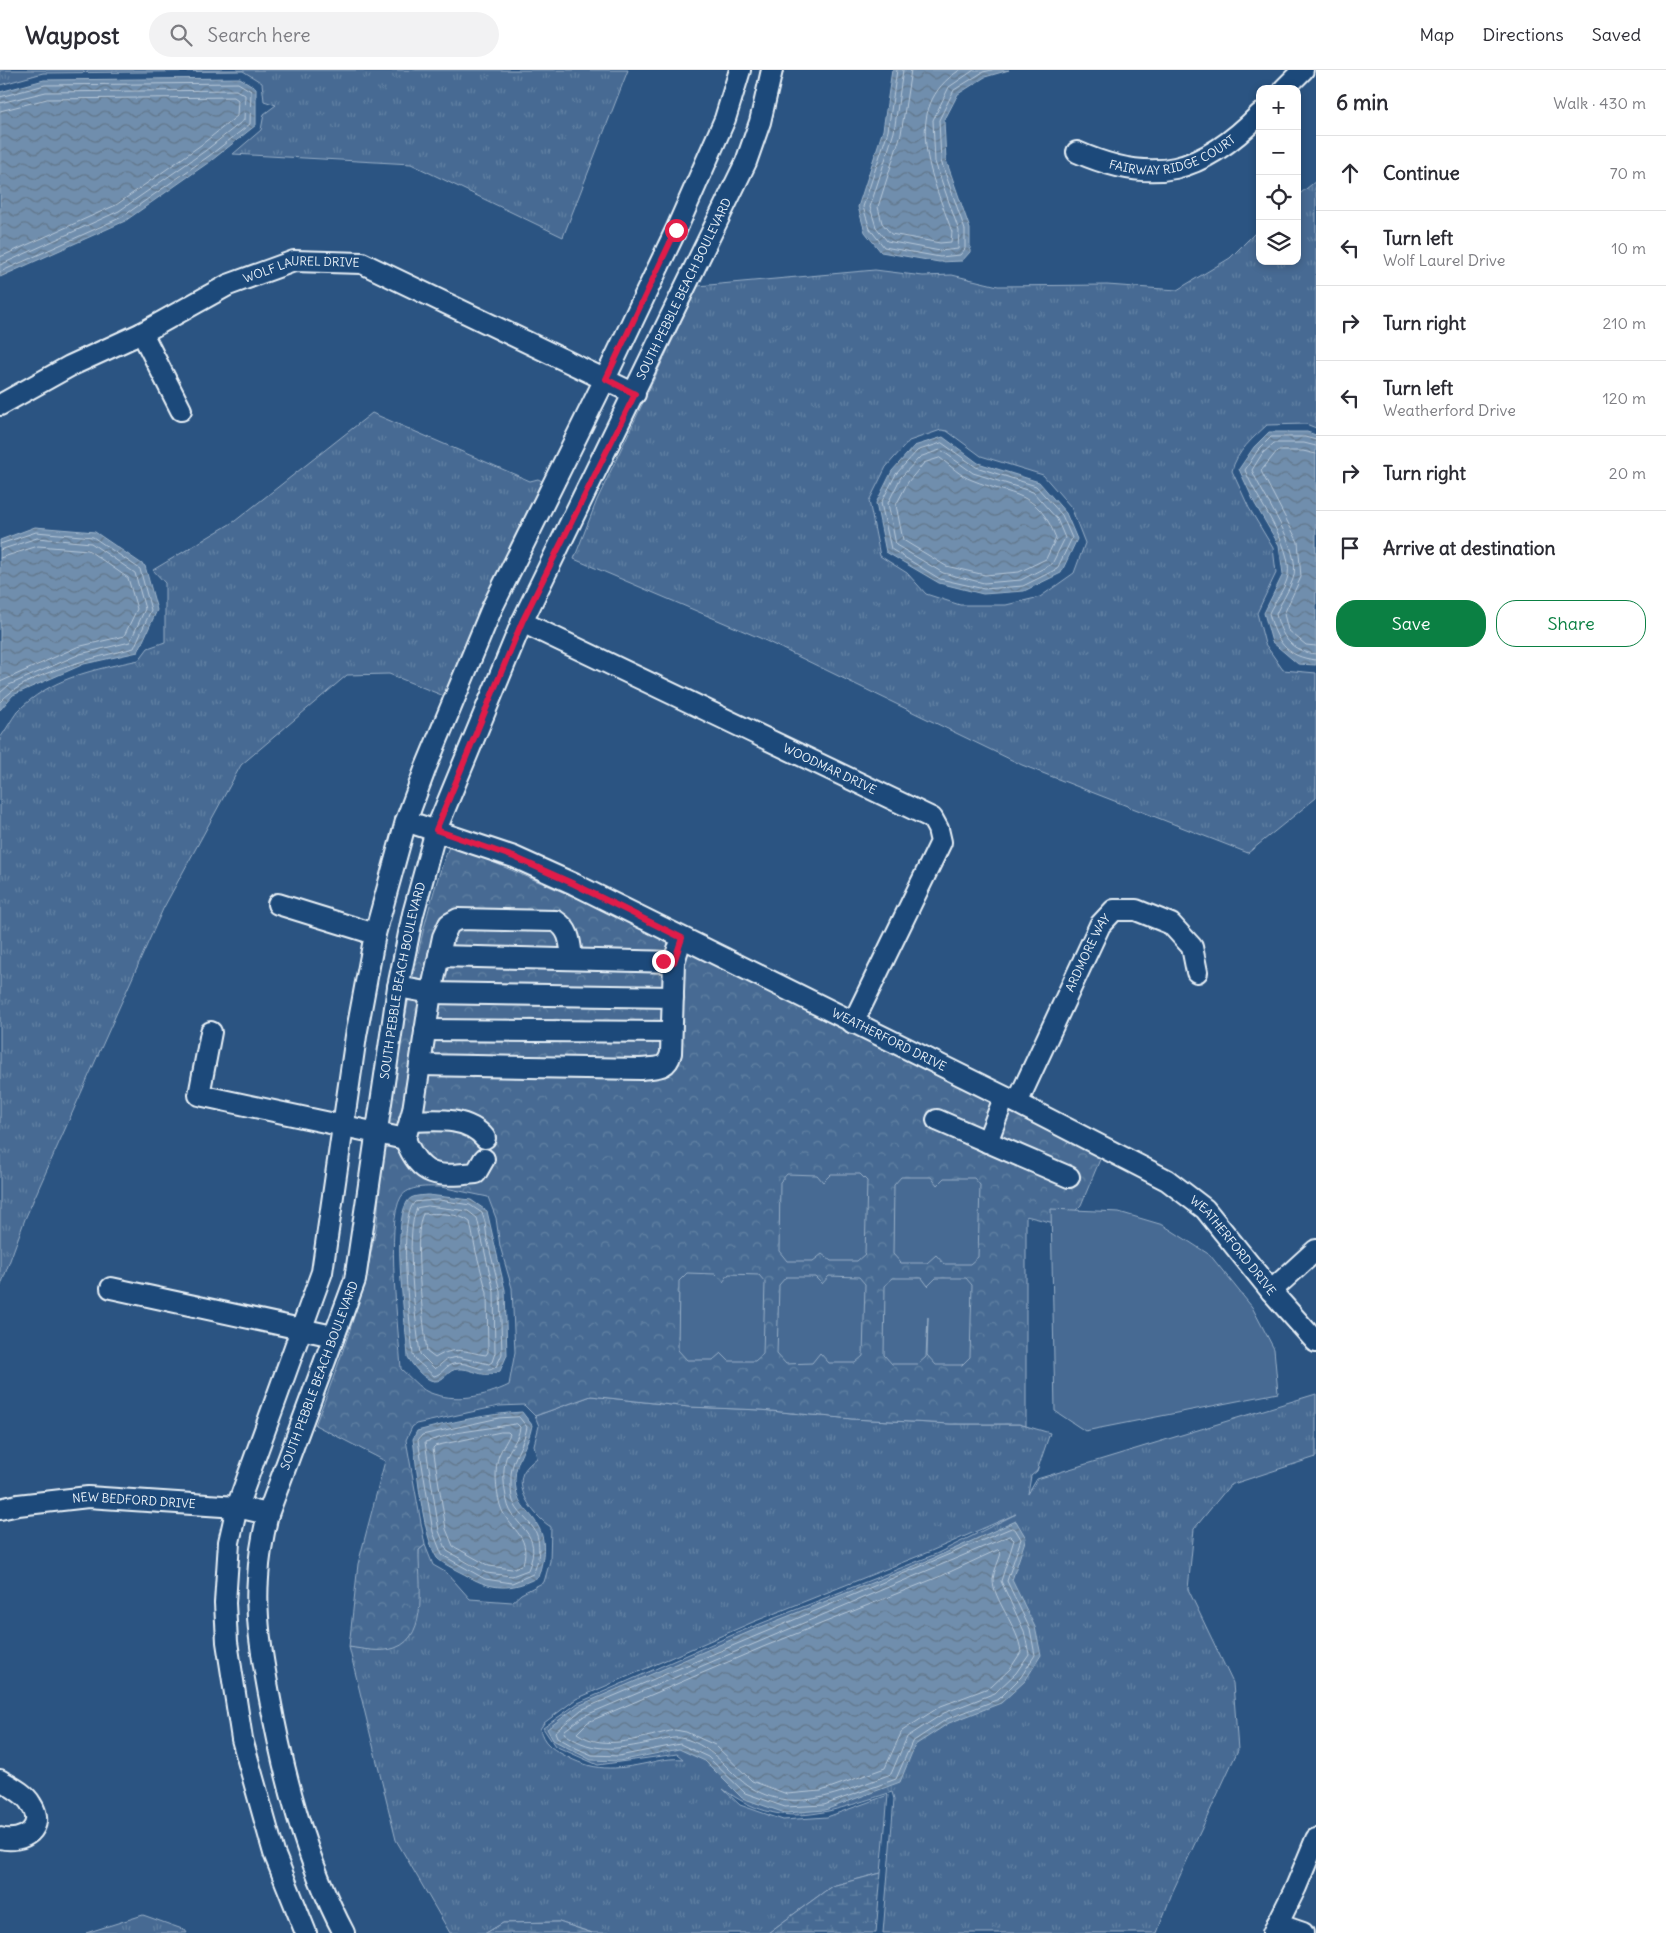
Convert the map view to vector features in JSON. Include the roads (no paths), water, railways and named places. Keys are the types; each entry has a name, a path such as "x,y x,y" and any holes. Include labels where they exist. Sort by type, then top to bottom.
{"street":[{"path":"306,1933 274,1853 242,1739 228,1642 225,1603 229,1542 237,1507 300,1328 322,1272 356,1036 375,934 406,821 426,767 492,608 606,379 725,120 740,70"},
{"name":"SOUTH PEBBLE BEACH BOULEVARD","path":"344,1933 327,1901 300,1826 276,1735 259,1638 257,1579 261,1546 268,1514 332,1336 355,1280 398,987 413,914 436,830 522,622 635,394 746,162 760,122 772,70"},
{"path":"1288,85 1303,70"},
{"name":"FAIRWAY RIDGE COURT","path":"1077,152 1111,166 1127,169 1170,170 1194,163 1220,149 1256,118"},
{"name":"WOLF LAUREL DRIVE","path":"0,405 70,366 142,333 228,284 294,260 362,263 635,394"},
{"path":"142,333 181,410"},
{"name":"WOODMAR DRIVE","path":"522,622 932,818 938,829 941,842 853,1023"},
{"name":"WEATHERFORD DRIVE","path":"406,821 514,857 574,884 1010,1100 1166,1180 1205,1209 1271,1291 1316,1342"},
{"path":"278,904 375,934"},
{"name":"ARDMORE WAY","path":"987,1142 1100,925 1114,910 1136,910 1171,924 1192,947 1197,972"},
{"path":"484,1159 476,1173 450,1176 423,1169 414,1160 407,1130 421,1065 430,993 441,946 449,924 458,919 556,921 563,926 569,935 572,958"},
{"path":"421,1065 641,1069 663,1067 668,1063 674,962 682,938"},
{"path":"441,946 572,958 674,962"},
{"path":"398,987 430,993 673,997"},
{"path":"426,1030 671,1032"},
{"path":"211,1032 199,1095 376,1135 407,1130 437,1120 460,1123 477,1128 485,1138"},
{"path":"937,1120 1070,1177"},
{"path":"1271,1291 1316,1250"},
{"path":"111,1288 332,1336"},
{"name":"NEW BEDFORD DRIVE","path":"0,1509 18,1505 88,1497 237,1507 268,1514"},
{"path":"0,1780 24,1795 32,1804 35,1814 34,1826 30,1833 21,1839 0,1838"},
{"path":"1303,1933 1275,1929 1296,1888 1316,1839"}],"water":[{"path":"892,70 1009,70 985,77 958,94 944,121 946,160 970,229 970,252 962,261 939,262 881,252 865,232 858,207 883,130"},
{"path":"240,78 256,88 256,125 212,160 125,221 0,277 0,92 44,80"},
{"path":"1269,432 1307,432 1316,435 1316,665 1298,664 1272,642 1264,613 1283,574 1279,545 1255,504 1239,469 1254,447"},
{"path":"943,437 978,463 1039,482 1066,513 1077,539 1061,573 1024,591 983,594 939,583 886,552 876,503 892,471 914,446"},
{"path":"35,527 95,532 145,566 157,610 138,652 84,664 13,695 0,710 0,540"},
{"path":"428,1195 471,1200 487,1211 505,1290 507,1355 500,1371 483,1374 458,1369 451,1371 441,1380 434,1381 422,1375 408,1357 400,1254 402,1215 409,1200 413,1197"},
{"path":"522,1412 532,1425 517,1465 516,1490 521,1503 535,1521 541,1534 544,1546 543,1559 538,1577 514,1586 498,1587 481,1583 448,1566 437,1558 427,1533 418,1483 413,1439 417,1431 482,1417"},
{"path":"1016,1521 1026,1538 1012,1580 1035,1627 1041,1655 1025,1681 1001,1703 949,1723 915,1745 900,1782 825,1810 785,1813 742,1798 705,1761 679,1749 619,1761 591,1760 553,1740 547,1729 578,1706 756,1629 934,1558"}]}
